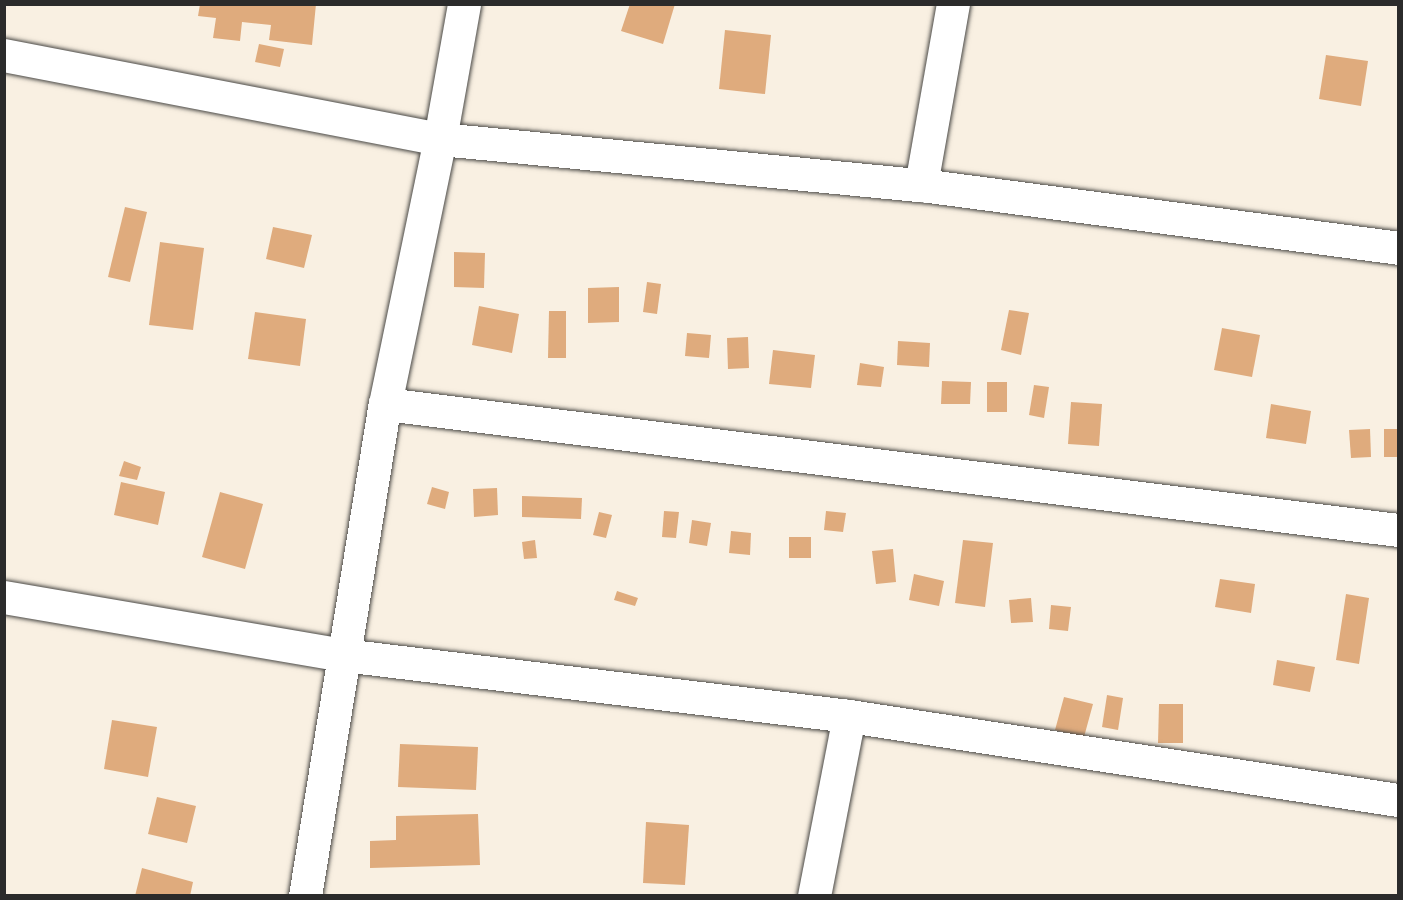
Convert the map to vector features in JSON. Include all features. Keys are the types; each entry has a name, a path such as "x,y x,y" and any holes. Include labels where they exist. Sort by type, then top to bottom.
{"street":[{"path":"305,896 385,404 440,139 464,4"},
{"path":"921,185 953,4"},
{"path":"4,55 440,139 921,185 1398,248"},
{"path":"385,404 1398,530"},
{"path":"4,597 343,655 849,716 1398,800"},
{"path":"814,896 849,716"}],"building":[{"path":"200,4 316,4 312,45 269,40 271,25 242,22 240,41 213,38 216,18 198,16"},
{"path":"630,4 675,4 663,44 621,31"},
{"path":"725,30 771,35 765,94 719,89"},
{"path":"259,44 284,49 280,67 255,62"},
{"path":"1326,55 1368,61 1361,106 1319,99"},
{"path":"125,207 147,212 130,282 108,277"},
{"path":"273,227 312,235 304,268 266,259"},
{"path":"160,242 204,248 193,330 149,325"},
{"path":"454,252 485,253 484,288 454,287"},
{"path":"647,282 661,284 657,314 643,312"},
{"path":"619,287 619,322 588,323 588,288"},
{"path":"479,306 519,314 512,353 472,345"},
{"path":"1009,310 1029,313 1021,355 1001,350"},
{"path":"549,311 566,311 566,358 548,358"},
{"path":"255,312 306,319 300,366 248,359"},
{"path":"1222,328 1260,335 1252,377 1214,370"},
{"path":"687,333 711,335 709,358 685,356"},
{"path":"748,337 749,368 728,369 727,338"},
{"path":"898,341 930,343 929,367 897,365"},
{"path":"773,350 815,355 811,388 769,384"},
{"path":"860,363 884,367 881,387 857,385"},
{"path":"942,381 971,382 970,404 941,404"},
{"path":"987,382 1007,382 1007,412 987,412"},
{"path":"1034,385 1049,387 1044,418 1029,415"},
{"path":"1071,402 1102,404 1099,446 1068,444"},
{"path":"1271,404 1311,411 1306,444 1266,438"},
{"path":"1370,429 1371,457 1351,458 1349,430"},
{"path":"1384,429 1398,429 1398,457 1384,457"},
{"path":"124,461 141,467 137,480 119,476"},
{"path":"121,482 165,492 158,525 114,515"},
{"path":"432,487 449,492 445,509 427,504"},
{"path":"497,488 498,515 474,517 473,489"},
{"path":"220,492 263,504 245,569 202,557"},
{"path":"522,496 582,498 581,519 522,517"},
{"path":"664,511 679,512 676,538 662,537"},
{"path":"826,511 846,513 843,532 824,530"},
{"path":"599,512 612,515 606,538 593,535"},
{"path":"692,520 711,523 707,546 689,543"},
{"path":"731,531 751,533 750,555 729,553"},
{"path":"789,537 811,537 811,558 789,558"},
{"path":"535,540 537,558 524,559 522,542"},
{"path":"963,540 993,543 985,607 955,603"},
{"path":"893,549 896,582 876,584 872,551"},
{"path":"914,574 944,581 939,606 909,600"},
{"path":"1220,579 1255,584 1251,613 1215,607"},
{"path":"617,591 638,598 635,606 614,600"},
{"path":"1346,594 1369,598 1359,664 1336,660"},
{"path":"1031,598 1033,622 1011,623 1009,600"},
{"path":"1051,605 1071,607 1068,631 1049,629"},
{"path":"1277,660 1315,667 1310,692 1273,685"},
{"path":"1107,695 1123,698 1118,730 1102,727"},
{"path":"1064,697 1093,704 1084,737 1055,730"},
{"path":"1159,704 1183,704 1183,743 1158,743"},
{"path":"112,720 157,727 148,777 104,769"},
{"path":"400,744 478,747 476,790 398,787"},
{"path":"157,797 196,806 187,843 148,834"},
{"path":"478,814 480,865 370,868 370,841 396,840 396,816"},
{"path":"646,822 689,825 685,885 643,883"},
{"path":"142,868 193,882 190,896 135,896"}]}
